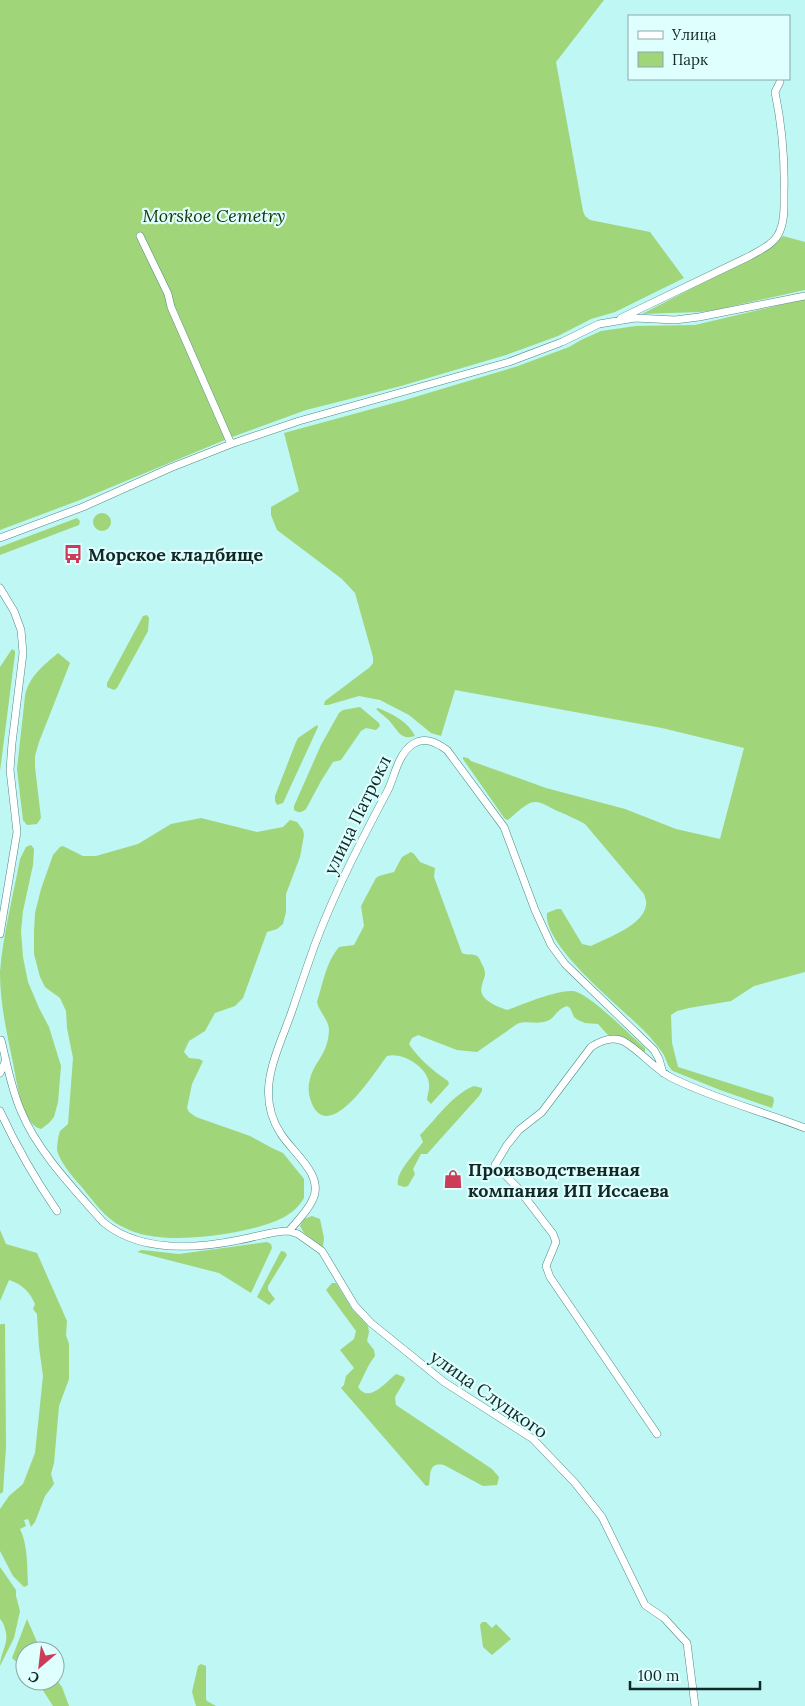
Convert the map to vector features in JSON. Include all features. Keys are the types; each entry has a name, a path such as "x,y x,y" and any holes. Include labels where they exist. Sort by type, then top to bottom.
{"street":[{"path":"616,320 750,256 763,249 777,237 783,223 784,210 785,158 775,92 780,82"},
{"path":"140,236 161,279 171,307 231,444"},
{"path":"0,538 83,507 170,468 231,444 306,419 510,362 562,342 598,324 636,318 683,319 805,296"},
{"path":"0,588 14,611 21,630 24,653 10,770 18,832 0,934"},
{"name":"улица Патрокл","path":"288,1231 313,1200 316,1190 313,1177 305,1163 285,1139 273,1118 269,1094 272,1069 314,946 338,890 389,786 400,759 411,745 418,741 436,742 447,750 463,769 504,827 535,910 551,945 565,964 644,1040 659,1059 663,1073"},
{"path":"0,1038 21,1112 53,1165 111,1229 134,1239 180,1247 197,1246 288,1231"},
{"path":"657,1434 550,1277 546,1266 556,1242 554,1234 518,1187 495,1165 519,1130 542,1112 591,1047 612,1039 622,1041 663,1073 717,1097 805,1128"},
{"path":"0,1074 6,1060"},
{"path":"0,1111 36,1180 56,1211"},
{"name":"улица Слуцкого","path":"288,1231 298,1234 322,1251 355,1306 371,1323 444,1382 533,1440 575,1483 602,1517 644,1605 664,1618 687,1643 695,1706"}],"green space":[{"name":"Morskoe Cemetry","path":"0,0 604,0 556,62 583,211 590,220 650,232 684,278 615,312 591,319 558,336 506,355 401,386 306,410 232,437 80,500 0,530"},
{"path":"783,236 805,242 805,290 715,310 642,314 767,250"},
{"path":"805,299 805,972 754,986 731,1001 689,1008 677,1011 671,1015 672,1043 678,1067 773,1097 772,1108 673,1071 664,1055 650,1037 572,961 558,943 549,927 547,913 561,909 582,944 591,946 624,930 639,919 646,905 644,894 582,822 538,802 524,806 508,820 505,819 463,759 463,757 468,758 471,761 546,788 625,809 676,829 720,839 744,748 662,728 455,690 441,736 431,733 409,715 380,700 359,696 324,705 325,701 370,667 373,663 373,657 355,593 342,579 277,530 271,515 271,507 299,491 284,433 405,400 518,366 569,347 601,331 636,326 695,325"},
{"path":"98,513 106,513 111,518 109,529 98,531 93,526 93,518"},
{"path":"77,518 80,521 79,525 0,555 0,547"},
{"path":"147,615 149,618 148,631 117,688 114,690 107,687 107,683 143,616"},
{"path":"12,649 15,651 15,654 0,771 0,667"},
{"path":"58,653 70,663 35,756 41,818 37,824 27,825 23,820 17,769 25,696 33,677"},
{"path":"360,707 380,726 376,730 366,728 361,731 341,760 333,762 306,809 297,812 294,810 294,806 321,745 339,713 343,710"},
{"path":"378,708 404,722 415,736 407,737 401,735 389,720 376,709"},
{"path":"317,725 318,727 283,803 277,805 275,796 298,738"},
{"path":"201,818 257,832 283,827 290,820 297,822 303,830 304,835 300,857 286,894 286,912 283,924 277,929 267,932 243,998 235,1006 215,1013 205,1031 189,1041 184,1052 189,1058 203,1061 192,1084 187,1108 189,1112 196,1117 250,1136 283,1153 304,1179 304,1198 289,1214 259,1227 224,1234 188,1238 154,1237 132,1231 110,1219 63,1164 57,1150 60,1131 68,1124 73,1058 67,1028 66,1011 60,998 45,987 40,977 34,954 35,913 53,855 60,847 63,846 83,856 96,856 138,844 171,824"},
{"path":"31,845 34,849 33,865 23,911 21,931 23,957 28,982 49,1027 61,1066 58,1102 54,1117 41,1129 34,1125 24,1109 2,1005 0,983 3,944 20,859 26,847"},
{"path":"411,852 420,862 435,868 434,877 462,953 477,956 483,966 485,974 481,990 488,1001 507,1010 549,995 573,991 589,999 610,1016 645,1048 645,1052 642,1053 607,1034 598,1024 585,1023 578,1020 567,1006 547,1021 517,1024 477,1052 457,1050 418,1035 412,1038 409,1044 431,1069 448,1081 449,1084 431,1104 427,1100 429,1086 428,1078 424,1072 413,1062 393,1055 387,1056 364,1087 343,1109 332,1115 322,1115 312,1105 309,1086 312,1072 324,1051 328,1039 329,1026 317,1002 325,973 339,947 354,945 364,926 361,906 376,878 394,872 402,857"},
{"path":"474,1086 482,1088 479,1096 427,1154 421,1154 413,1169 415,1174 408,1186 398,1185 403,1169 423,1142 420,1135 454,1099"},
{"path":"312,1216 320,1219 324,1238 323,1247 304,1233 300,1226 304,1219"},
{"path":"0,1230 6,1244 37,1253 67,1321 66,1335 69,1344 69,1379 59,1406 54,1463 51,1474 54,1484 45,1496 35,1522 31,1527 28,1519 24,1520 26,1526 20,1529 26,1549 28,1585 24,1587 13,1576 0,1551 0,1509 9,1496 23,1484 35,1453 43,1376 37,1314 33,1309 35,1304 33,1300 22,1286 9,1280 0,1301"},
{"path":"267,1242 271,1244 272,1248 251,1293 219,1273 137,1252 142,1250 179,1254"},
{"path":"281,1251 287,1255 268,1286 268,1290 275,1299 269,1305 257,1297"},
{"path":"332,1283 336,1283 352,1309 368,1326 367,1341 374,1350 375,1356 358,1387 362,1392 367,1393 377,1390 396,1374 404,1377 405,1380 395,1397 396,1405 492,1469 499,1477 497,1485 483,1486 444,1465 435,1465 430,1473 429,1485 426,1486 341,1388 344,1385 346,1376 354,1368 340,1350 354,1339 356,1331 326,1290"},
{"path":"5,1324 6,1447 3,1492 0,1494 0,1325"},
{"path":"0,1567 16,1590 20,1611 14,1638 0,1666 1,1656 6,1643 6,1634 0,1619"},
{"path":"27,1619 37,1641 19,1641"},
{"path":"482,1622 486,1622 492,1628 496,1624 511,1639 492,1655 483,1647 480,1625"},
{"path":"15,1650 15,1661 12,1658"},
{"path":"201,1664 206,1666 206,1699 216,1706 196,1706 192,1692 198,1666"},
{"path":"43,1691 63,1691 69,1706 53,1706"}],"place":[{"name":"Морское кладбище","path":"73,554"},
{"name":"Производственная компания ИП Иссаева","path":"453,1179"}]}
